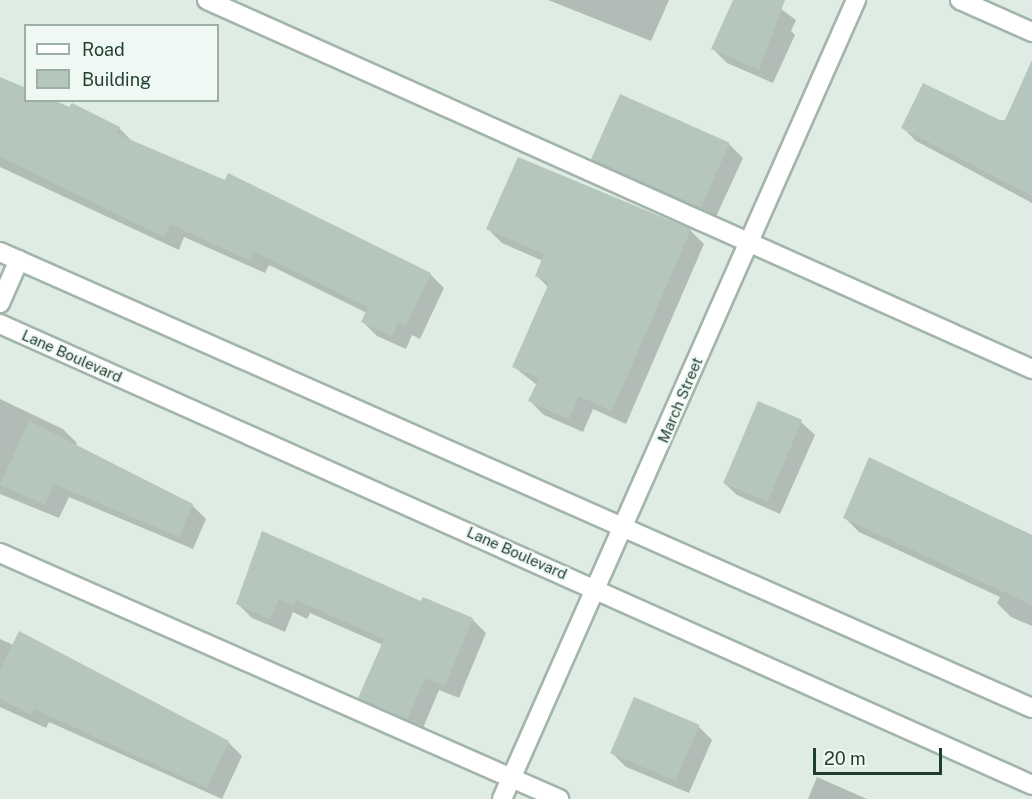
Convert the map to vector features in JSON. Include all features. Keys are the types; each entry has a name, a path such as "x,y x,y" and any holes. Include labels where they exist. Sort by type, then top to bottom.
{"street":[{"path":"207,0 1032,369"},
{"name":"March Street","path":"502,799 625,528 856,0"},
{"path":"960,0 1032,32"},
{"path":"0,252 1032,708"},
{"path":"0,303 19,260"},
{"name":"Lane Boulevard","path":"0,324 1032,785"},
{"path":"0,553 559,799"}],"building":[{"path":"733,0 785,0 759,70 711,49"},
{"path":"1032,60 1032,196 901,128 923,83 1004,122"},
{"path":"0,77 24,87 24,102 58,102 69,107 72,103 120,127 117,134 225,180 228,173 431,273 406,326 398,322 392,336 361,322 368,307 254,252 251,261 170,224 164,237 0,157"},
{"path":"620,94 730,143 701,208 591,159"},
{"path":"518,157 691,229 612,411 579,396 569,419 528,401 539,378 512,367 549,283 535,276 544,254 486,229"},
{"path":"758,401 802,420 767,502 723,483"},
{"path":"29,421 193,504 179,537 54,484 45,505 0,485"},
{"path":"869,457 1032,536 1032,605 843,518"},
{"path":"262,531 421,601 423,597 473,618 445,686 425,678 407,720 358,698 384,639 296,600 293,606 279,599 270,619 236,604"},
{"path":"19,631 229,741 207,788 34,709 32,715 0,699 0,670"},
{"path":"634,697 699,725 676,781 610,753"}]}
